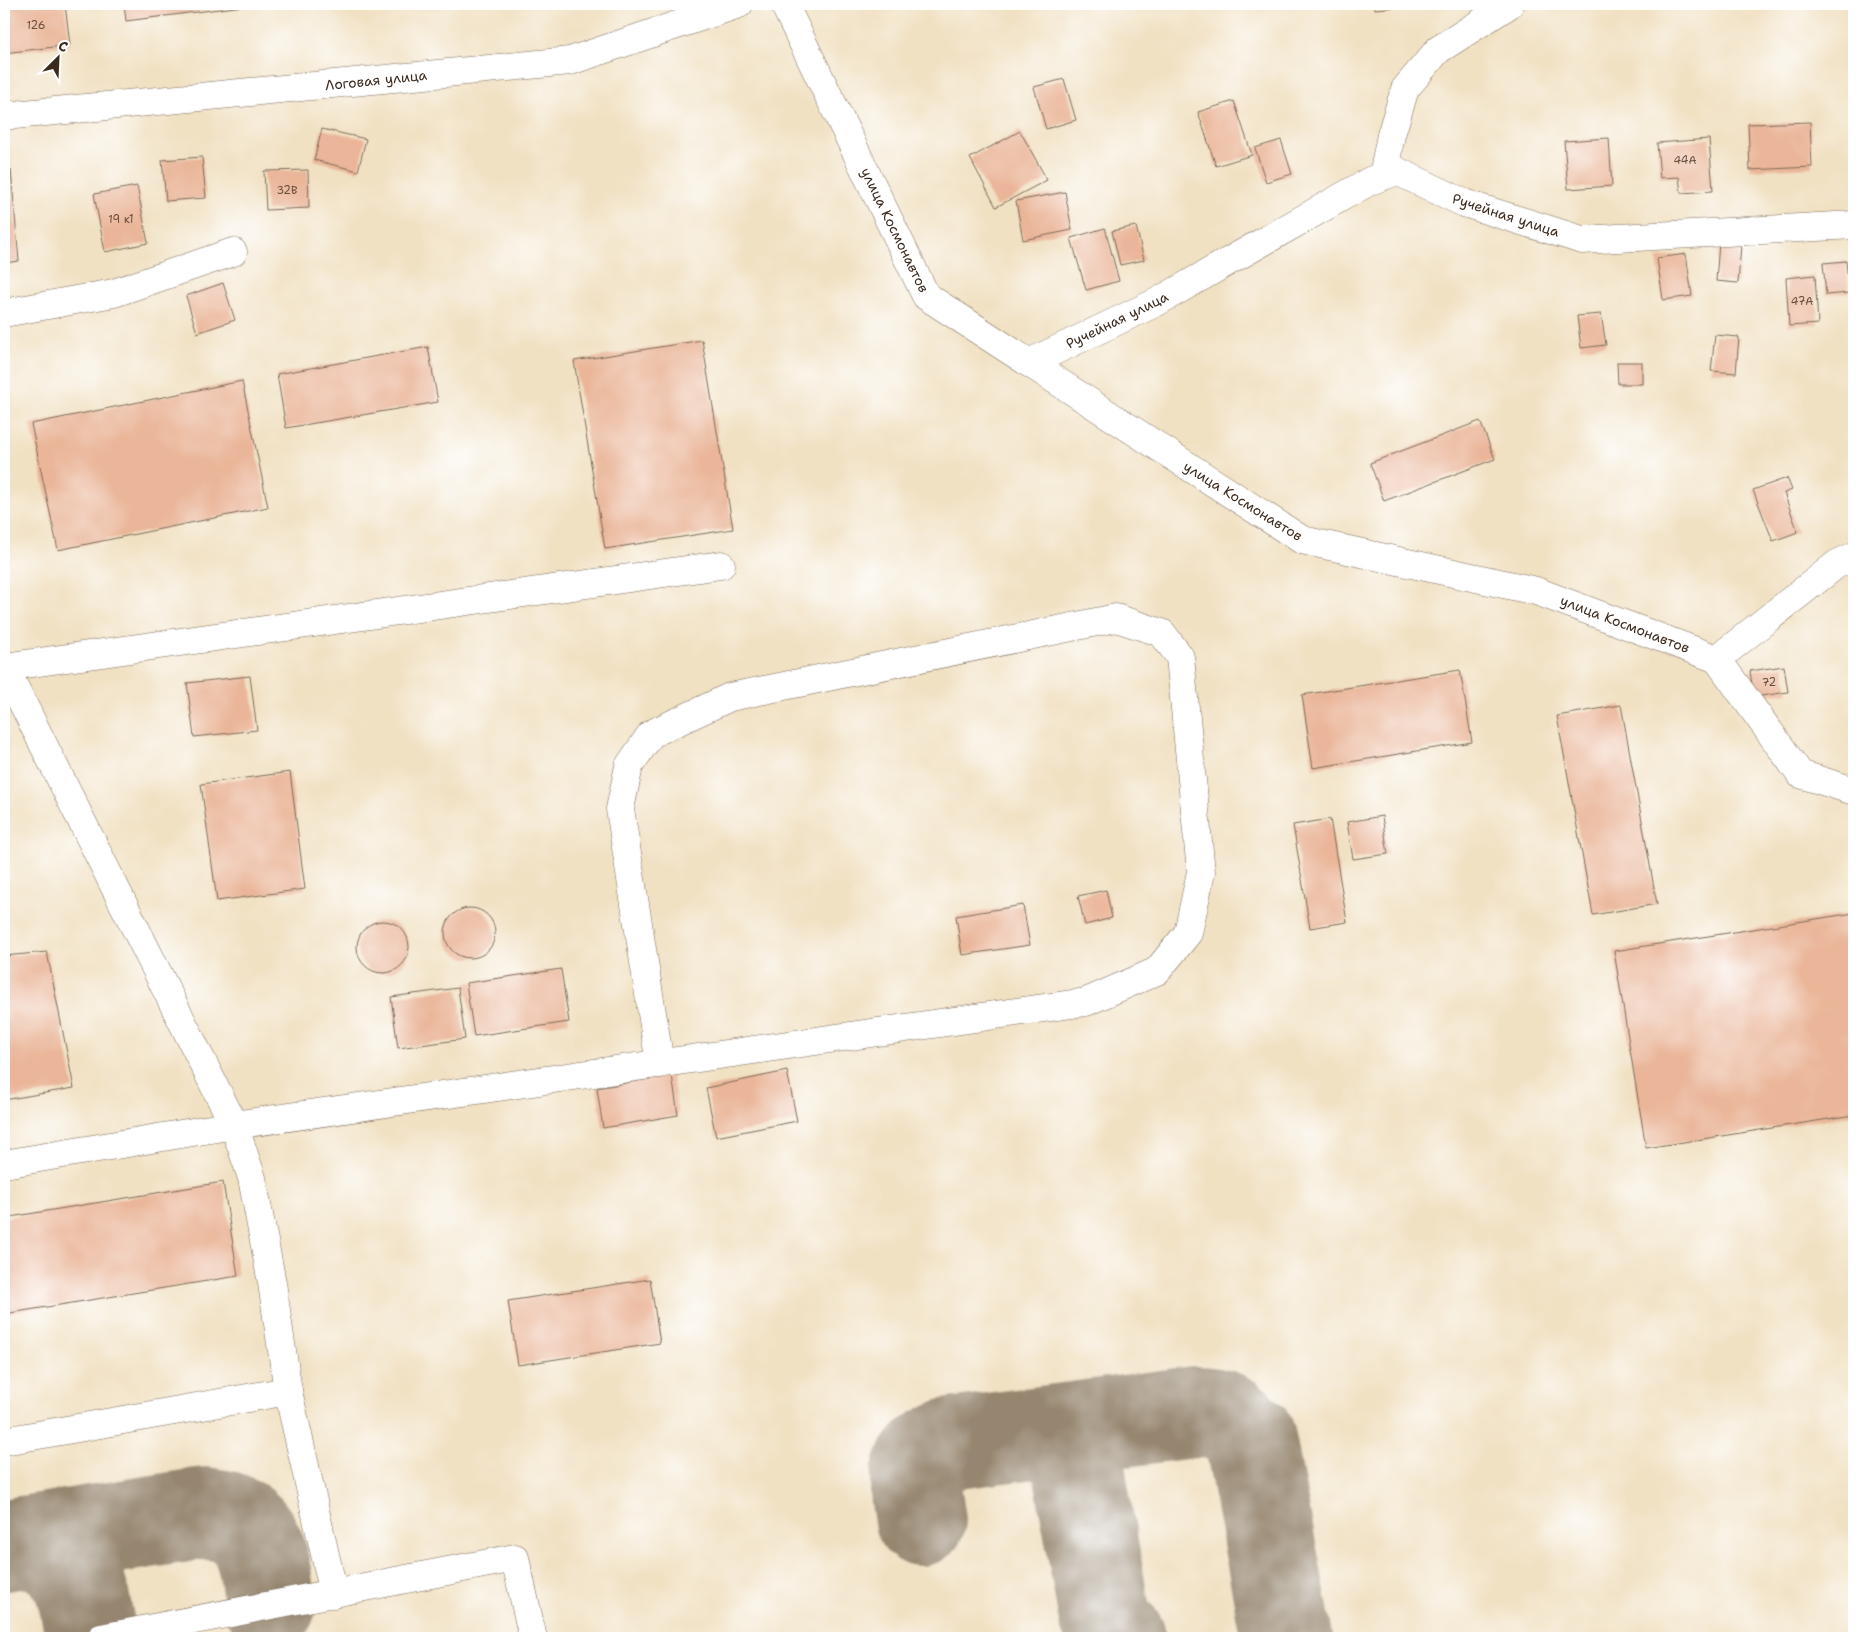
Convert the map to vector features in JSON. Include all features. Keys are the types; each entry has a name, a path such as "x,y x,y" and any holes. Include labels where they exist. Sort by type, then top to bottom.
{"street":[{"name":"Логовая улица","path":"4,116 570,61 739,4"},
{"name":"улица Космонавтов","path":"784,4 926,296 1302,540 1536,591 1717,659"},
{"path":"1384,176 1391,135 1405,89 1438,50 1510,4"},
{"name":"Ручейная улица","path":"1030,363 1157,302 1370,181 1398,171 1464,203 1582,240 1854,225"},
{"path":"4,313 114,293 233,252"},
{"path":"1854,556 1837,564 1717,659 1800,774 1854,791"},
{"path":"334,1594 288,1391 272,1283 252,1178 234,1125 4,666 721,565"},
{"path":"4,1164 234,1125 660,1064 1086,1002 1157,970 1188,933 1201,872 1180,657 1162,632 1116,618 730,697 652,734 629,766 620,809 660,1064"},
{"path":"4,1441 288,1391"},
{"path":"101,1638 515,1558 534,1638"}],"building":[{"path":"18,4 65,4 70,45 4,53 4,6"},
{"path":"124,4 251,4 251,5 126,21"},
{"path":"1374,4 1419,4 1419,5 1375,9"},
{"path":"1064,79 1076,120 1046,129 1034,87"},
{"path":"1234,101 1252,155 1216,166 1198,112"},
{"path":"1810,122 1812,167 1750,170 1748,124"},
{"path":"322,129 366,139 358,171 314,160"},
{"path":"1020,131 1047,180 996,207 970,158"},
{"path":"1609,138 1612,186 1568,189 1564,141"},
{"path":"1709,139 1713,191 1681,193 1679,177 1660,178 1657,143"},
{"path":"1281,140 1292,174 1266,182 1255,148"},
{"path":"202,157 206,198 166,201 162,160"},
{"path":"4,170 11,170 19,261 4,263"},
{"path":"308,170 309,208 266,210 264,171"},
{"path":"137,186 148,243 105,252 94,194"},
{"path":"1065,192 1072,230 1023,240 1016,201"},
{"path":"1136,226 1144,260 1120,265 1112,231"},
{"path":"1105,228 1119,281 1086,290 1071,238"},
{"path":"1719,243 1741,245 1738,283 1716,281"},
{"path":"1686,254 1692,296 1663,300 1657,258"},
{"path":"1846,261 1849,293 1826,295 1823,263"},
{"path":"1815,275 1818,324 1789,326 1786,278"},
{"path":"223,283 235,320 197,333 186,296"},
{"path":"1601,314 1606,345 1581,348 1577,316"},
{"path":"1715,335 1739,337 1736,373 1711,371"},
{"path":"702,340 733,529 605,549 574,361"},
{"path":"428,347 438,402 286,428 277,374"},
{"path":"1617,362 1642,362 1642,384 1618,384"},
{"path":"242,381 268,507 58,550 31,424"},
{"path":"1480,421 1495,459 1384,501 1370,463"},
{"path":"1787,478 1792,490 1784,493 1798,532 1773,541 1753,490"},
{"path":"1784,666 1788,692 1754,697 1750,671"},
{"path":"1460,670 1472,742 1313,768 1302,695"},
{"path":"250,676 257,730 194,737 187,683"},
{"path":"1621,705 1657,904 1593,915 1557,716"},
{"path":"290,772 305,889 217,901 201,784"},
{"path":"1382,816 1388,854 1353,859 1347,822"},
{"path":"1330,819 1347,922 1310,928 1293,825"},
{"path":"1106,890 1112,918 1085,925 1078,896"},
{"path":"1023,905 1030,945 962,955 956,916"},
{"path":"465,908 475,908 488,915 495,928 495,938 488,951 475,958 465,958 456,954 449,947 445,938 445,928 449,919 456,912"},
{"path":"1854,913 1854,1115 1646,1148 1614,951"},
{"path":"378,921 388,921 402,928 409,942 409,952 402,966 388,973 378,973 368,969 361,962 357,952 357,942 361,932 368,925"},
{"path":"47,952 74,1088 4,1100 4,956"},
{"path":"561,969 569,1022 474,1036 466,983"},
{"path":"458,988 465,1039 398,1048 391,997"},
{"path":"787,1071 797,1121 716,1137 706,1088"},
{"path":"672,1075 678,1115 603,1128 597,1088"},
{"path":"223,1182 238,1276 4,1314 4,1218"},
{"path":"650,1279 660,1343 518,1365 508,1301"}],"taxiway":[{"path":"920,1520 916,1495 917,1474 927,1457 950,1444 1193,1412 1219,1415 1237,1425 1250,1438 1287,1638"},
{"path":"1098,1426 1085,1438 1077,1458 1104,1613 1110,1630 1120,1638"},
{"path":"4,1545 205,1513 222,1516 232,1519 243,1526 257,1545 262,1556 270,1605"},
{"path":"33,1541 62,1559 78,1579 92,1638"}]}
